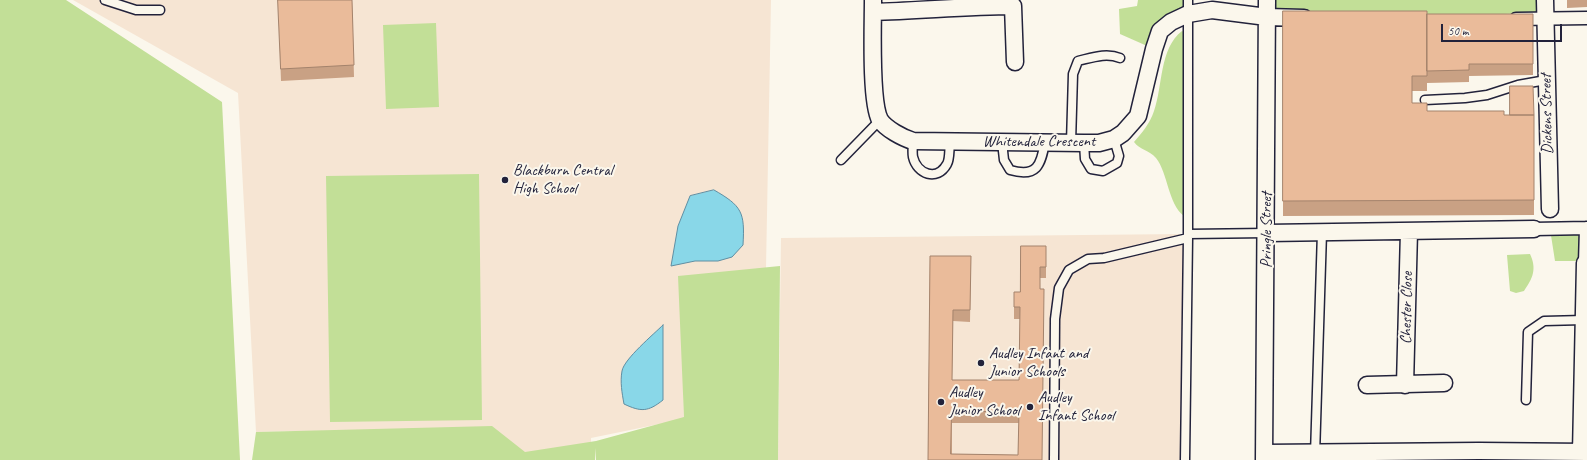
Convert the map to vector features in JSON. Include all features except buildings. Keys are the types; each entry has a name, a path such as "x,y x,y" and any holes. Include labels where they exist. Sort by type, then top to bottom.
{"street":[{"name":"Pringle Street","path":"1264,456 1267,233 1267,0"},
{"name":"Dickens Street","path":"1545,0 1550,228"},
{"path":"880,120 874,97 873,6 951,10 964,3 1013,6 1015,62"},
{"name":"Whitendale Crescent","path":"880,120 901,135 914,141 950,143 1099,143 1114,139 1123,133 1138,116 1149,63 1160,31 1188,7 1267,17 1323,19"},
{"path":"1505,19 1587,18"},
{"path":"1264,456 1479,455 1584,452 1584,320 1587,228 1267,233"},
{"name":"Chester Close","path":"1405,385 1409,231"},
{"path":"1367,385 1444,383"}],"lane":[{"path":"105,0 136,10 160,10"},
{"path":"1185,460 1188,236 1188,7"},
{"path":"1114,139 1119,156 1117,163 1103,171 1091,169 1077,143 1073,74 1078,61 1099,56 1113,55 1120,58"},
{"path":"1425,100 1476,96 1518,85 1546,80"},
{"path":"841,160 880,120"},
{"path":"914,141 913,156 916,165 923,172 931,175 940,172 948,164 950,143"},
{"path":"1002,142 1004,160 1010,170 1021,173 1032,170 1042,161 1045,142"},
{"path":"1315,456 1322,232"},
{"path":"1054,460 1055,320 1059,288 1069,270 1088,259 1104,258 1188,236 1267,233"},
{"path":"1526,400 1528,332 1544,321 1584,320"}],"shaded area":[{"name":"Blackburn Central High School","path":"73,0 771,0 766,268 682,278 684,419 591,438 591,460 297,460 300,431 256,432 238,93"},
{"name":"Audley Infant and Junior Schools","path":"1184,234 1180,460 778,460 781,238"}],"green space":[{"path":"0,0 66,0 222,102 240,460 0,460"},
{"path":"1138,0 1188,0 1188,14 1154,49 1120,34 1119,9 1137,6"},
{"path":"1268,0 1543,0 1543,13 1388,17 1267,17"},
{"path":"436,23 439,107 386,109 383,25"},
{"path":"1182,31 1184,32 1184,216 1179,211 1171,196 1160,164 1156,158 1134,142 1146,128 1150,120 1157,101 1165,58 1169,48"},
{"path":"479,174 482,420 330,422 326,176"},
{"path":"1550,229 1587,229 1587,261 1555,261"},
{"path":"1530,254 1534,269 1530,282 1524,291 1516,293 1510,291 1507,255"},
{"path":"780,266 778,460 596,460 596,448 595,460 252,460 256,432 492,426 525,452 596,441 684,417 678,276"}],"water":[{"path":"714,190 731,201 740,211 743,225 743,245 732,257 718,261 695,261 671,266 678,226 690,196"},
{"path":"663,325 663,400 653,407 644,410 624,404 621,379 624,366 633,354"}],"place":[{"name":"Blackburn Central High School","path":"505,180"},
{"name":"Audley Infant and Junior Schools","path":"981,363"},
{"name":"Audley Junior School","path":"941,402"},
{"name":"Audley Infant School","path":"1030,407"}]}
